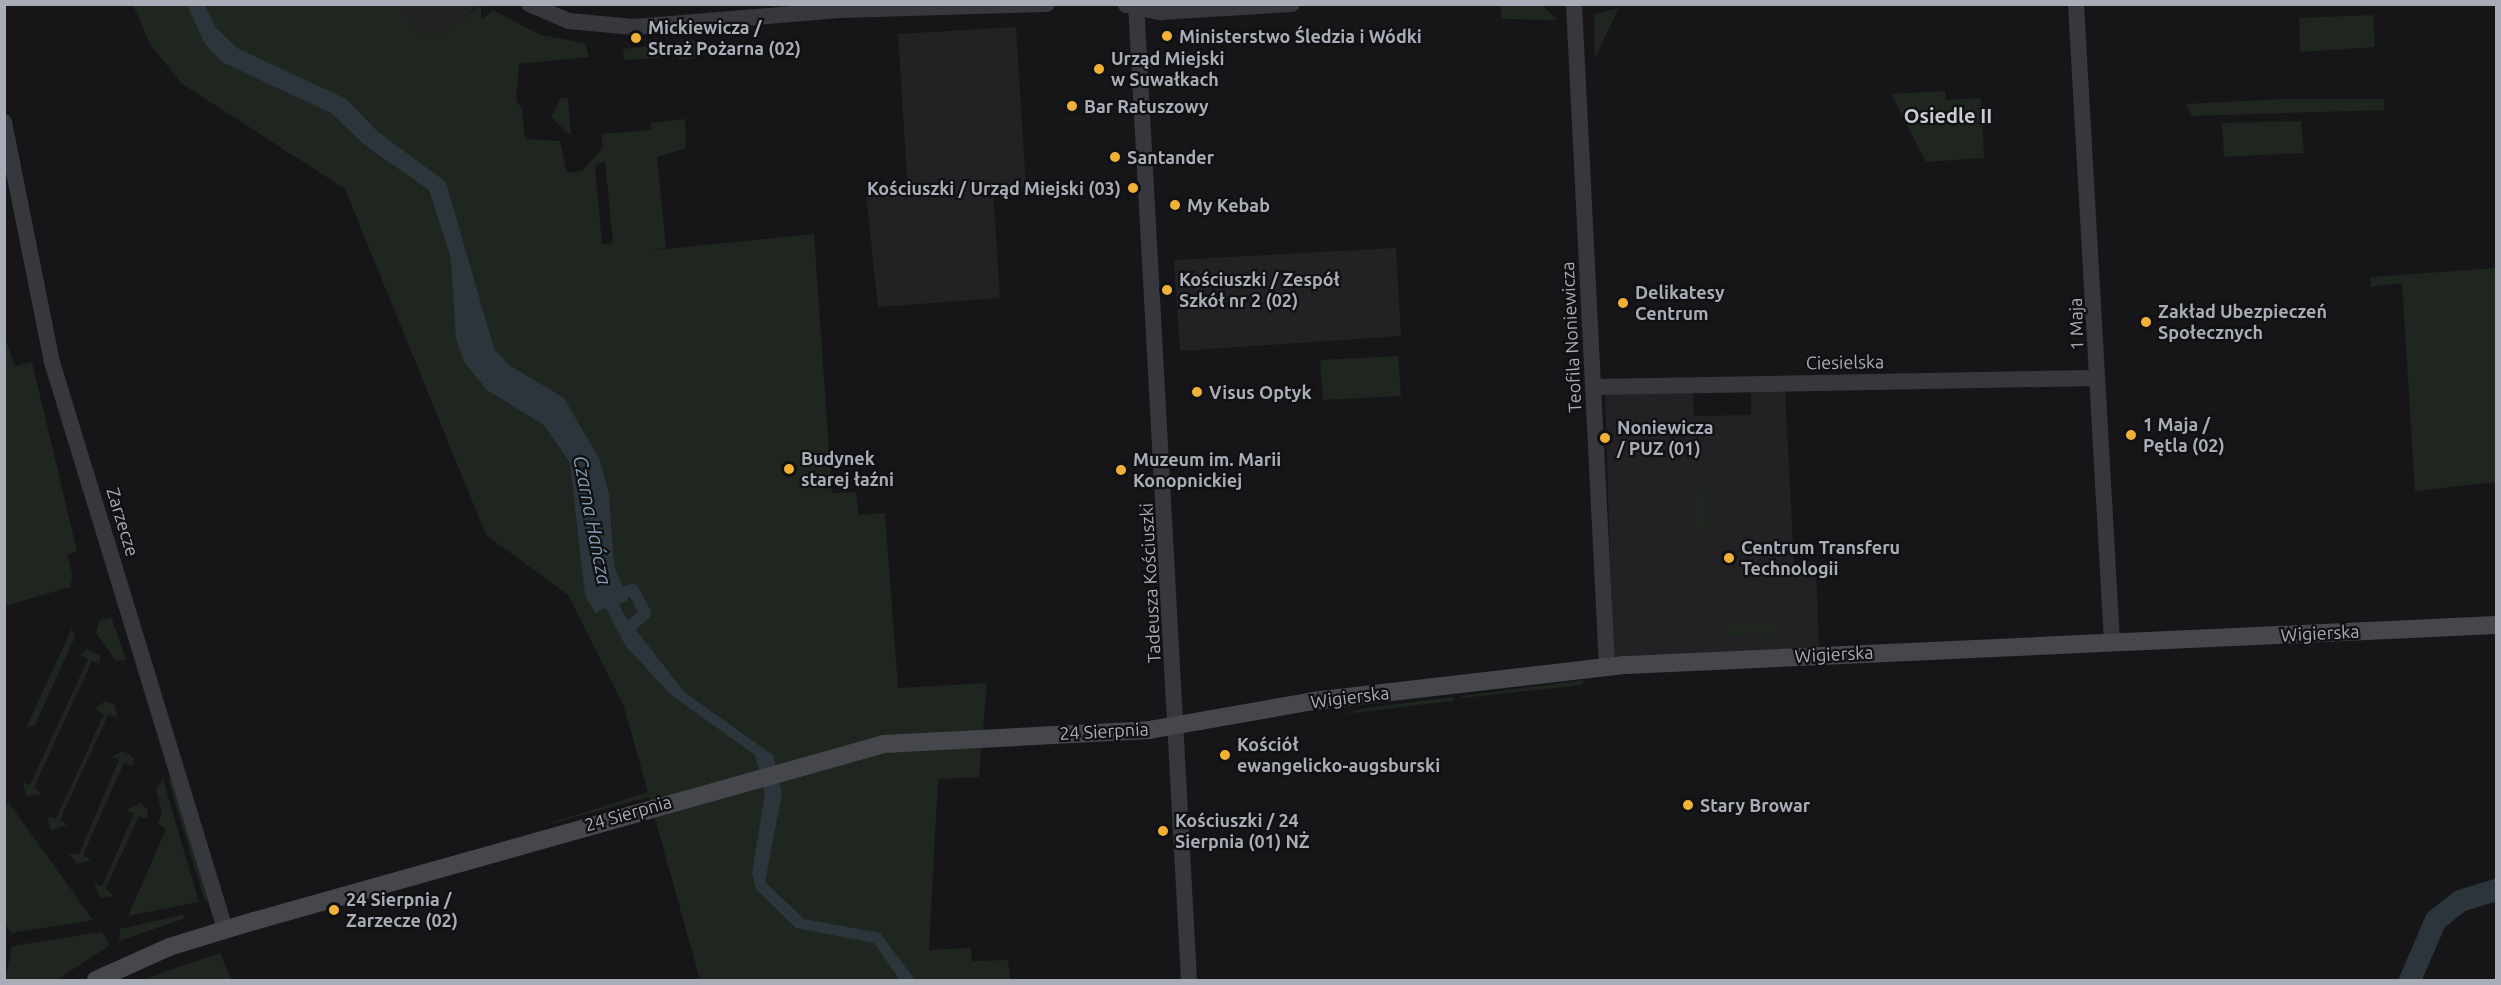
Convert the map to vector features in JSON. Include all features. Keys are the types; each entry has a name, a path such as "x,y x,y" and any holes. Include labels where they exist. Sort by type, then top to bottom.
{"main road":[{"name":"Wigierska","path":"1176,724 1607,667 2496,625"},
{"name":"24 Sierpnia","path":"96,981 138,958 225,929 797,765 925,739 1149,730 1176,724"}],"street":[{"path":"529,4 569,21 634,27 865,7 1047,4"},
{"path":"1133,5 1160,12 1292,4"},
{"name":"Teofila Noniewicza","path":"1574,4 1607,667"},
{"name":"1 Maja","path":"2076,4 2112,642"},
{"name":"Tadeusza Kościuszki","path":"1133,5 1189,981"},
{"name":"Zarzecze","path":"4,122 52,362 225,929"},
{"name":"Ciesielska","path":"1594,387 2097,378"}],"shaded area":[{"path":"133,5 396,5 422,34 441,35 481,5 481,20 493,10 540,35 585,43 589,57 519,64 516,100 522,109 525,139 560,141 567,173 582,171 592,160 603,147 601,134 651,130 651,123 685,119 686,148 657,157 666,248 646,251 814,234 832,493 856,492 859,515 885,513 898,688 987,683 979,777 938,779 929,950 971,948 972,961 1008,960 1010,980 700,980 649,797 532,829 648,792 624,707 568,595 486,535 345,189 181,83 150,44","holes":["605,161 613,243 602,244 595,166"]},
{"path":"395,5 479,5 442,35 422,34"},
{"path":"1501,5 1542,5 1557,20 1501,19"},
{"path":"1619,8 1595,57 1594,14"},
{"path":"2373,15 2375,47 2300,52 2299,18"},
{"path":"1016,27 1026,186 993,188 1000,298 878,307 866,194 908,191 898,34"},
{"path":"695,40 696,58 679,60 677,51 660,58 624,60 623,49"},
{"path":"1945,91 1946,100 1981,98 1984,158 1926,162 1891,94"},
{"path":"561,98 568,98 571,136 551,117"},
{"path":"2284,99 2384,99 2384,110 2192,116 2186,104"},
{"path":"2301,121 2304,153 2224,157 2222,123"},
{"path":"1396,248 1401,336 1180,351 1174,260"},
{"path":"2496,268 2496,482 2415,491 2402,283 2371,287 2370,277"},
{"path":"5,338 15,366 32,362 77,551 67,555 73,576 70,587 5,606"},
{"path":"1398,356 1401,396 1323,400 1320,360"},
{"path":"1785,390 1794,563 1816,562 1819,650 1613,656 1605,392 1693,392 1694,416 1751,415 1751,391"},
{"path":"1693,490 1706,490 1707,529 1694,530"},
{"path":"111,617 126,659 116,661 96,633 99,621"},
{"path":"1779,624 1780,644 1769,634 1723,636 1723,625"},
{"path":"72,628 75,637 35,725 26,728"},
{"path":"87,649 100,655 100,664 92,661 34,787 41,794 27,796 22,782 30,785 88,659 80,655"},
{"path":"1584,680 1582,685 1462,698 1462,696"},
{"path":"1454,697 1453,701 1344,714 1365,708"},
{"path":"105,701 115,705 117,717 108,715 60,820 67,825 51,830 47,816 56,819 104,714 95,709"},
{"path":"123,751 134,758 133,766 124,763 83,855 91,860 77,864 69,854 79,854 119,760 112,757"},
{"path":"163,779 199,902 128,916 166,829 158,824 162,812 156,790"},
{"path":"168,779 172,780 208,902 205,902"},
{"path":"4,803 9,803 93,920 11,933 4,922"},
{"path":"140,803 148,810 147,819 139,816 106,888 113,896 100,898 94,883 102,886 134,814 126,810"},
{"path":"182,915 186,918 119,941 120,929"},
{"path":"102,932 110,945 57,980 5,980 12,946"},
{"path":"220,953 232,980 144,980 167,971"}],"water":[{"path":"187,5 205,5 216,28 237,48 346,99 378,132 446,182 494,349 509,365 564,398 600,460 609,494 614,566 628,600 619,604 623,613 684,692 773,755 782,793 765,882 804,919 880,933 915,980 900,980 874,943 796,928 756,889 752,873 765,793 755,755 670,694 625,645 606,608 595,613 585,595 570,463 544,425 487,390 464,362 456,338 451,258 429,190 366,146 331,113 222,62 205,44"}],"waterway":[{"path":"609,596 633,590 645,613 626,631"},
{"name":"Czarna Hańcza","path":"2410,980 2436,920 2460,901 2496,890"}],"place":[{"name":"Ministerstwo Śledzia i Wódki","path":"1167,36"},
{"name":"Mickiewicza / Straż Pożarna (02)","path":"636,38"},
{"name":"Urząd Miejski w Suwałkach","path":"1099,69"},
{"name":"Bar Ratuszowy","path":"1072,106"},
{"name":"Santander","path":"1115,157"},
{"name":"Kościuszki / Urząd Miejski (03)","path":"1133,188"},
{"name":"My Kebab","path":"1175,205"},
{"name":"Kościuszki / Zespół Szkół nr 2 (02)","path":"1167,290"},
{"name":"Delikatesy Centrum","path":"1623,303"},
{"name":"Zakład Ubezpieczeń Społecznych","path":"2146,322"},
{"name":"Visus Optyk","path":"1197,392"},
{"name":"1 Maja / Pętla (02)","path":"2131,435"},
{"name":"Noniewicza / PUZ (01)","path":"1605,438"},
{"name":"Budynek starej łaźni","path":"789,469"},
{"name":"Muzeum im. Marii Konopnickiej","path":"1121,470"},
{"name":"Centrum Transferu Technologii","path":"1729,558"},
{"name":"Kościół ewangelicko-augsburski","path":"1225,755"},
{"name":"Stary Browar","path":"1688,805"},
{"name":"Kościuszki / 24 Sierpnia (01) NŻ","path":"1163,831"},
{"name":"24 Sierpnia / Zarzecze (02)","path":"334,910"}],"district":[{"name":"Osiedle II","path":"1948,115"}]}
